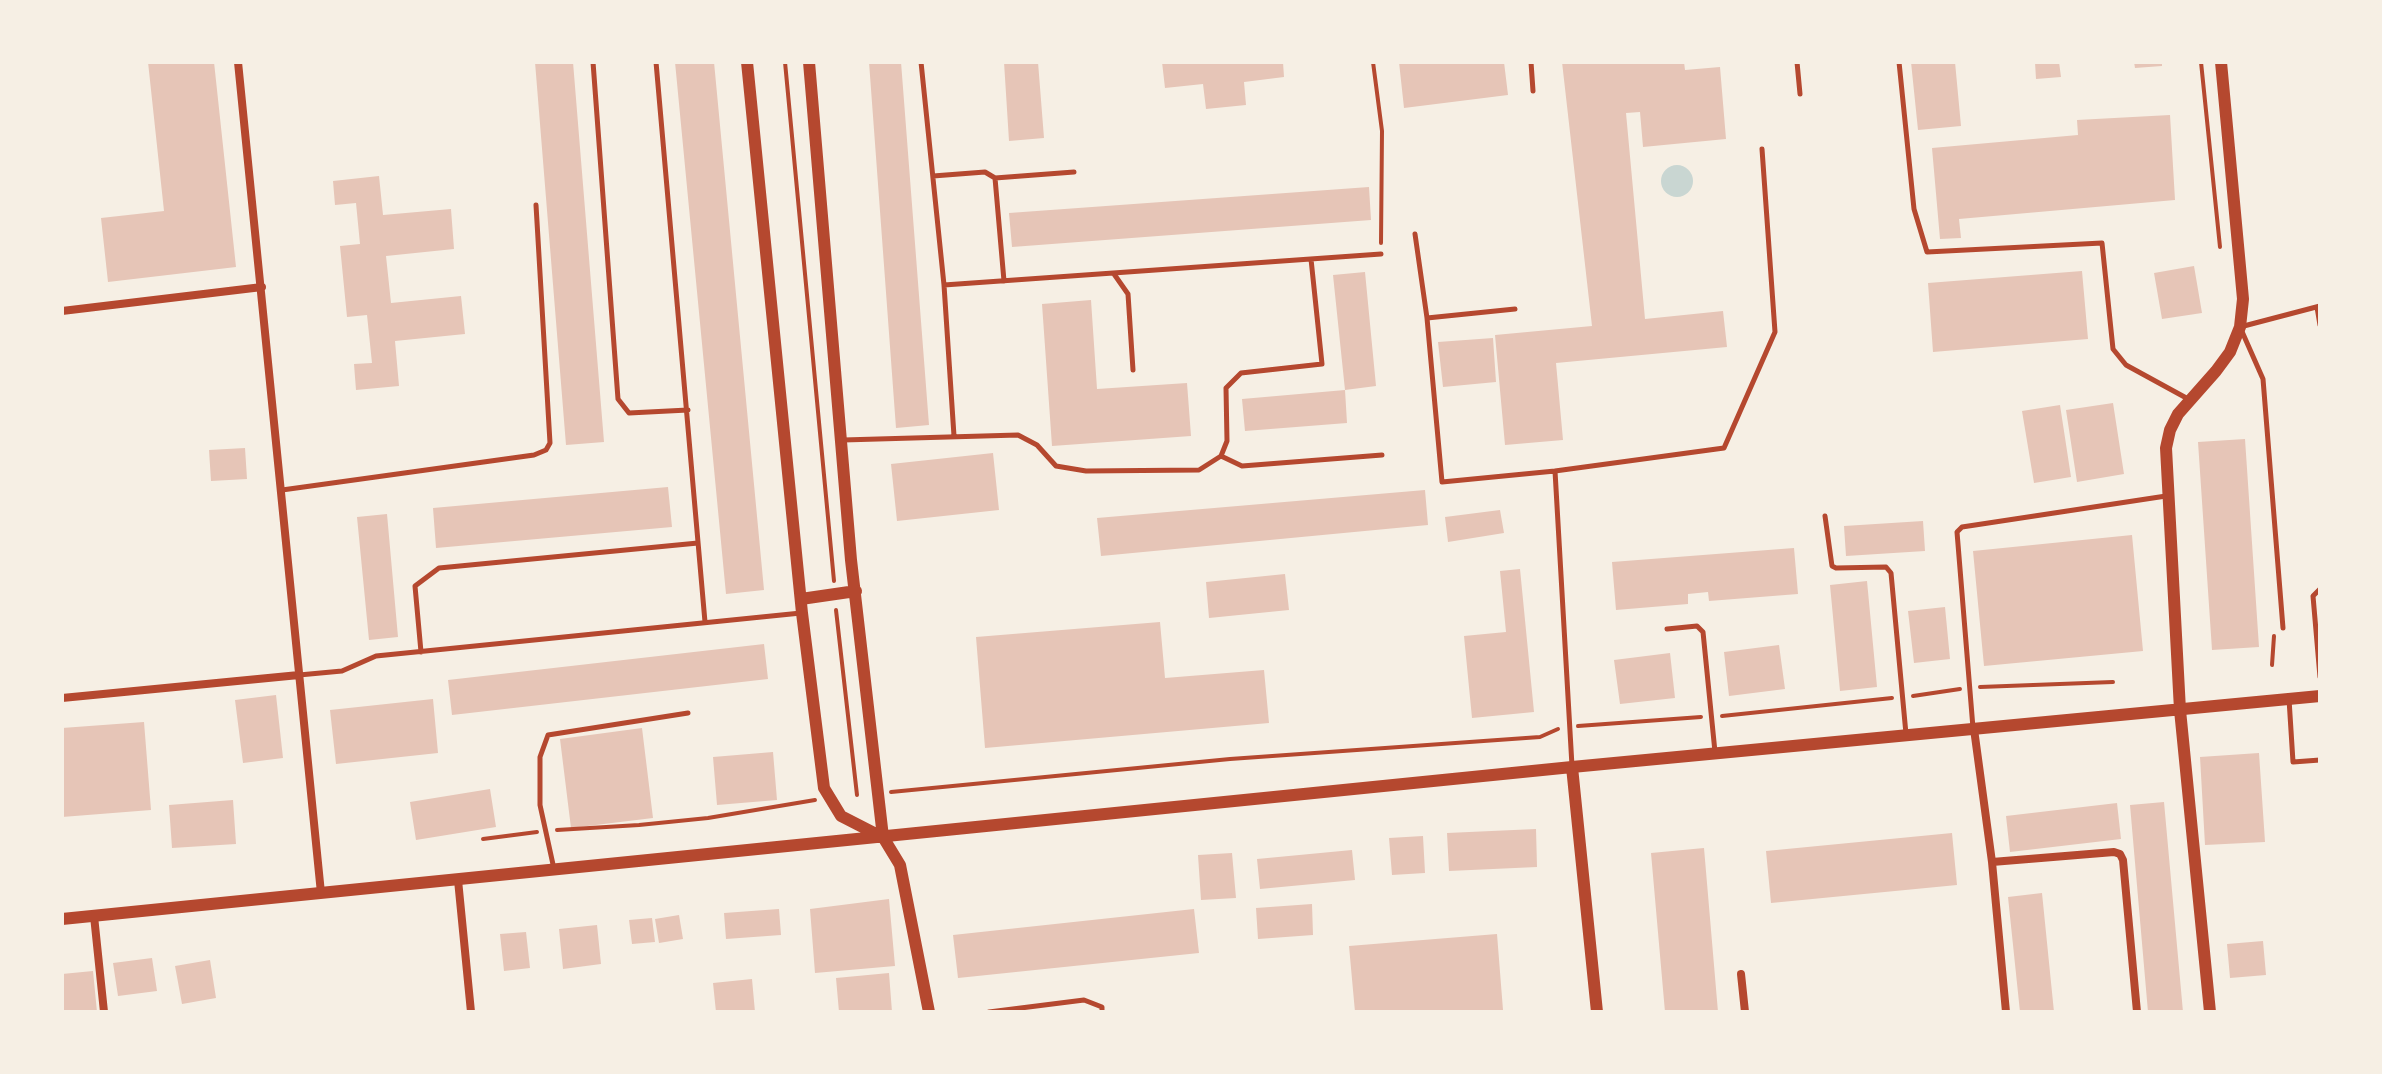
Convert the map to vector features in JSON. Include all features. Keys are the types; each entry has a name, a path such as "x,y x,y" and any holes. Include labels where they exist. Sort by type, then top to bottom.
{"street":[{"path":"238,62 321,893"},
{"path":"747,62 802,606 824,788 841,816 883,837"},
{"path":"809,62 856,591 883,837 900,865 929,1012"},
{"path":"2210,1012 2180,710 2166,448 2178,414 2230,352 2240,327 2243,299 2221,62"},
{"path":"62,299 63,311 262,287"},
{"path":"802,606 856,591"},
{"path":"62,698 299,675"},
{"path":"62,919 1572,767 2320,696"},
{"path":"1974,729 1992,862 2006,1012"},
{"path":"1572,767 1597,1012"},
{"path":"1992,862 2120,854 2137,1012"},
{"path":"458,880 471,1012"},
{"path":"94,916 104,1012"},
{"path":"1741,974 1745,1012"}],"lane":[{"path":"593,62 618,399 629,413 688,410"},
{"path":"656,62 705,622"},
{"path":"921,62 944,285 954,436"},
{"path":"1531,62 1533,91"},
{"path":"1797,62 1800,94"},
{"path":"1899,62 1914,209 1927,252 2102,243 2113,349 2126,365 2191,401"},
{"path":"1415,234 1427,318 1442,482 1555,471 1724,448 1775,332 1762,149"},
{"path":"933,176 985,172 995,178 1074,172"},
{"path":"995,178 1004,281"},
{"path":"282,490 534,455 546,450 550,443 536,205"},
{"path":"944,285 1381,254"},
{"path":"842,440 1018,435 1037,445 1056,466 1086,471 1199,470 1221,456 1227,441 1226,388 1241,373 1322,364 1311,259"},
{"path":"1114,273 1128,294 1133,370"},
{"path":"2283,628 2263,379 2240,327 2319,306 2320,325"},
{"path":"1427,318 1515,309"},
{"path":"1221,456 1242,466 1382,455"},
{"path":"1555,471 1572,767"},
{"path":"1974,729 1956,538 1962,527 2168,496"},
{"path":"1825,516 1832,566 1886,567 1891,573 1906,735"},
{"path":"421,652 415,586 439,568 698,543"},
{"path":"2320,589 2313,596 2320,677"},
{"path":"299,675 342,671 376,656 705,622 802,606"},
{"path":"1667,629 1697,626 1703,632 1715,753"},
{"path":"2289,699 2293,762 2320,760"},
{"path":"554,870 540,805 540,757 548,735 688,713"},
{"path":"989,1012 1084,1000 1102,1007 1102,1012"}],"path":[{"path":"785,62 857,795 1230,759 1540,737 1569,726 1712,717 1970,687 2113,682"},
{"path":"1373,62 1382,131 1381,254"},
{"path":"2201,62 2222,260"},
{"path":"2272,665 2272,637 2283,628"},
{"path":"483,839 708,818 828,798"}],"shaded area":[{"path":"1677,165 1688,170 1693,181 1688,192 1677,197 1666,192 1661,181 1666,170"}],"building":[{"path":"148,62 214,62 236,267 108,282 101,218 164,211"},
{"path":"535,62 573,62 604,442 566,445"},
{"path":"675,62 714,62 764,590 726,594"},
{"path":"869,62 901,62 929,425 896,428"},
{"path":"1004,62 1038,62 1044,138 1009,141"},
{"path":"1162,62 1283,62 1284,77 1244,82 1246,105 1206,109 1203,84 1165,88"},
{"path":"1399,62 1504,62 1508,95 1404,108"},
{"path":"1562,62 1684,62 1685,70 1720,67 1726,139 1643,147 1640,112 1626,113 1645,319 1723,311 1727,347 1556,363 1563,440 1505,445 1495,335 1592,326"},
{"path":"1911,62 1955,62 1961,126 1918,130"},
{"path":"2035,62 2059,62 2061,77 2036,79"},
{"path":"2134,62 2162,62 2162,66 2135,68"},
{"path":"2170,115 2175,200 1959,219 1961,238 1940,239 1932,148 2078,135 2077,120"},
{"path":"379,176 383,215 451,209 454,249 386,256 391,303 461,296 465,334 395,341 399,386 356,390 354,364 372,363 367,315 347,317 340,246 360,244 356,203 335,205 333,181"},
{"path":"1369,187 1371,220 1012,247 1009,213"},
{"path":"2194,266 2202,313 2162,319 2154,273"},
{"path":"2082,271 2088,339 1933,352 1928,283"},
{"path":"1365,272 1376,386 1345,390 1333,275"},
{"path":"1091,300 1097,389 1187,383 1191,436 1052,446 1042,304"},
{"path":"1493,338 1496,382 1443,387 1438,342"},
{"path":"1345,390 1347,423 1245,431 1242,399"},
{"path":"2113,403 2124,474 2077,482 2066,410"},
{"path":"2060,405 2071,477 2034,483 2022,411"},
{"path":"2245,439 2259,647 2212,650 2198,442"},
{"path":"245,448 247,479 211,481 209,450"},
{"path":"993,453 999,510 897,521 891,464"},
{"path":"668,487 672,527 436,548 433,508"},
{"path":"1425,490 1428,525 1101,556 1097,518"},
{"path":"1500,510 1504,533 1448,542 1445,517"},
{"path":"387,514 398,637 369,640 357,517"},
{"path":"1923,521 1925,551 1846,556 1844,526"},
{"path":"2132,535 2143,651 1984,666 1973,551"},
{"path":"1794,548 1798,594 1709,601 1708,592 1688,594 1688,604 1616,610 1612,562"},
{"path":"1520,569 1534,712 1472,718 1464,636 1506,632 1500,571"},
{"path":"1285,574 1289,610 1209,618 1206,582"},
{"path":"1867,581 1877,687 1840,691 1830,585"},
{"path":"1945,607 1950,659 1914,663 1908,611"},
{"path":"1160,622 1165,678 1264,670 1269,723 985,748 976,637"},
{"path":"764,644 768,679 452,715 448,680"},
{"path":"1779,645 1785,689 1729,696 1724,652"},
{"path":"1670,653 1675,698 1620,704 1614,660"},
{"path":"276,695 283,758 243,763 235,700"},
{"path":"433,699 438,753 336,764 330,710"},
{"path":"144,722 151,810 62,817 62,728"},
{"path":"642,728 653,818 571,828 560,739"},
{"path":"773,752 777,800 717,805 713,757"},
{"path":"2259,753 2265,842 2205,845 2200,757"},
{"path":"490,789 496,827 416,840 410,802"},
{"path":"233,800 236,844 172,848 169,805"},
{"path":"2164,802 2183,1012 2148,1012 2130,805"},
{"path":"2117,803 2121,839 2010,852 2006,816"},
{"path":"1536,829 1537,867 1449,871 1447,833"},
{"path":"1952,833 1957,885 1771,903 1766,851"},
{"path":"1423,836 1425,873 1392,875 1389,838"},
{"path":"1704,848 1718,1012 1665,1012 1651,853"},
{"path":"1352,850 1355,880 1260,889 1257,859"},
{"path":"1232,853 1236,898 1201,900 1198,855"},
{"path":"2042,893 2054,1012 2020,1012 2008,897"},
{"path":"889,899 895,966 815,973 810,909"},
{"path":"1312,904 1313,935 1258,939 1256,908"},
{"path":"779,909 781,935 726,939 724,913"},
{"path":"1194,909 1199,953 958,978 953,935"},
{"path":"679,915 683,939 659,943 655,919"},
{"path":"652,918 655,942 632,944 629,920"},
{"path":"597,925 601,964 563,969 559,929"},
{"path":"526,932 530,968 504,971 500,934"},
{"path":"1497,934 1503,1010 1355,1012 1349,946"},
{"path":"2263,941 2266,975 2230,978 2227,944"},
{"path":"152,958 157,991 118,996 113,963"},
{"path":"210,960 216,998 182,1004 175,966"},
{"path":"93,971 97,1012 62,1012 62,974"},
{"path":"889,973 892,1012 839,1012 836,978"},
{"path":"752,979 755,1012 716,1012 713,983"}]}
